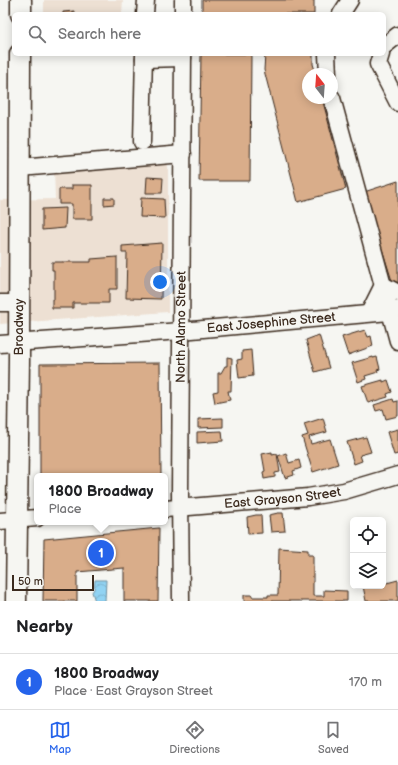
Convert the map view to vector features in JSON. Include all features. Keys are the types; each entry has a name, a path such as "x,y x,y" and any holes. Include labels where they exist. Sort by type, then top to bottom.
{"main road":[{"path":"20,12 21,0"},
{"name":"Broadway","path":"16,601 18,519 10,343 20,303 20,56"}],"street":[{"path":"145,12 146,0"},
{"path":"183,0 183,12"},
{"path":"342,12 350,0"},
{"path":"386,44 398,35"},
{"path":"142,142 144,56 184,56"},
{"name":"North Alamo Street","path":"181,601 173,508 181,330 184,56"},
{"path":"327,56 328,68"},
{"path":"380,56 378,64 398,103"},
{"path":"334,104 383,285 394,310 398,341"},
{"path":"20,168 183,154"},
{"path":"383,285 398,293"},
{"path":"369,313 383,285"},
{"path":"0,303 20,303"},
{"name":"East Josephine Street","path":"10,343 181,330 394,310"},
{"name":"East Grayson Street","path":"173,508 308,497 344,491 398,475"}],"shaded area":[{"path":"44,0 123,0 122,12 44,12"},
{"path":"168,159 168,312 0,324 0,200 55,199 54,167"}],"water":[{"path":"95,580 106,580 105,601 95,601 92,592 94,589"}],"building":[{"path":"202,0 314,0 314,12 202,12"},
{"path":"201,56 251,56 250,181 199,181"},
{"path":"265,56 313,56 314,68 302,68 302,104 324,104 346,189 298,202 264,70"},
{"path":"147,177 163,178 162,193 146,193"},
{"path":"398,181 398,283 393,284 364,192"},
{"path":"72,185 92,185 92,219 72,219 72,204 59,204 59,189 72,189"},
{"path":"104,198 114,198 114,204 104,205"},
{"path":"141,198 164,199 165,218 140,217"},
{"path":"66,208 65,228 42,230 42,209"},
{"path":"162,243 161,299 126,298 127,253 122,253 122,246"},
{"path":"117,257 117,289 109,289 109,303 73,303 73,308 52,308 52,299 54,299 54,270 52,270 52,262 91,262 91,259"},
{"path":"365,330 368,337 371,336 373,346 348,355 342,337"},
{"path":"319,335 329,368 315,372 306,340"},
{"path":"251,350 253,376 239,378 237,360 242,359 242,351"},
{"path":"227,357 232,358 231,391 228,391 230,400 215,403 213,392 218,391 218,373 221,373 225,366 227,366"},
{"path":"377,357 380,369 377,370 378,372 365,376 366,379 358,382 352,363"},
{"path":"160,363 161,473 40,473 40,364"},
{"path":"383,380 383,382 388,380 392,392 387,394 388,397 368,403 362,386"},
{"path":"393,399 394,402 398,401 398,416 386,419 383,409 376,411 374,405"},
{"path":"223,418 223,427 198,428 198,419"},
{"path":"323,418 327,432 309,437 311,444 330,439 338,464 313,472 302,437 308,435 304,424"},
{"path":"398,429 398,454 394,455 387,432"},
{"path":"222,431 223,441 197,443 197,432"},
{"path":"366,437 371,452 360,455 362,461 354,464 347,442"},
{"path":"272,452 272,455 277,454 280,472 275,473 275,477 264,479 263,472 265,471 262,454"},
{"path":"286,453 289,463 299,460 301,468 293,471 294,475 285,478 278,456"},
{"path":"283,513 285,531 271,532 269,515"},
{"path":"261,515 262,533 248,534 247,517"},
{"path":"159,528 158,601 124,601 124,568 77,572 77,601 43,601 44,539"},
{"path":"279,548 308,550 308,555 313,555 313,596 324,596 324,590 347,591 347,601 244,601 244,595 252,595 252,597 268,597 268,595 278,595"},
{"path":"398,580 398,601 366,601 364,589 386,589 386,583"}],"place":[{"name":"1800 Broadway","path":"101,553"}]}
